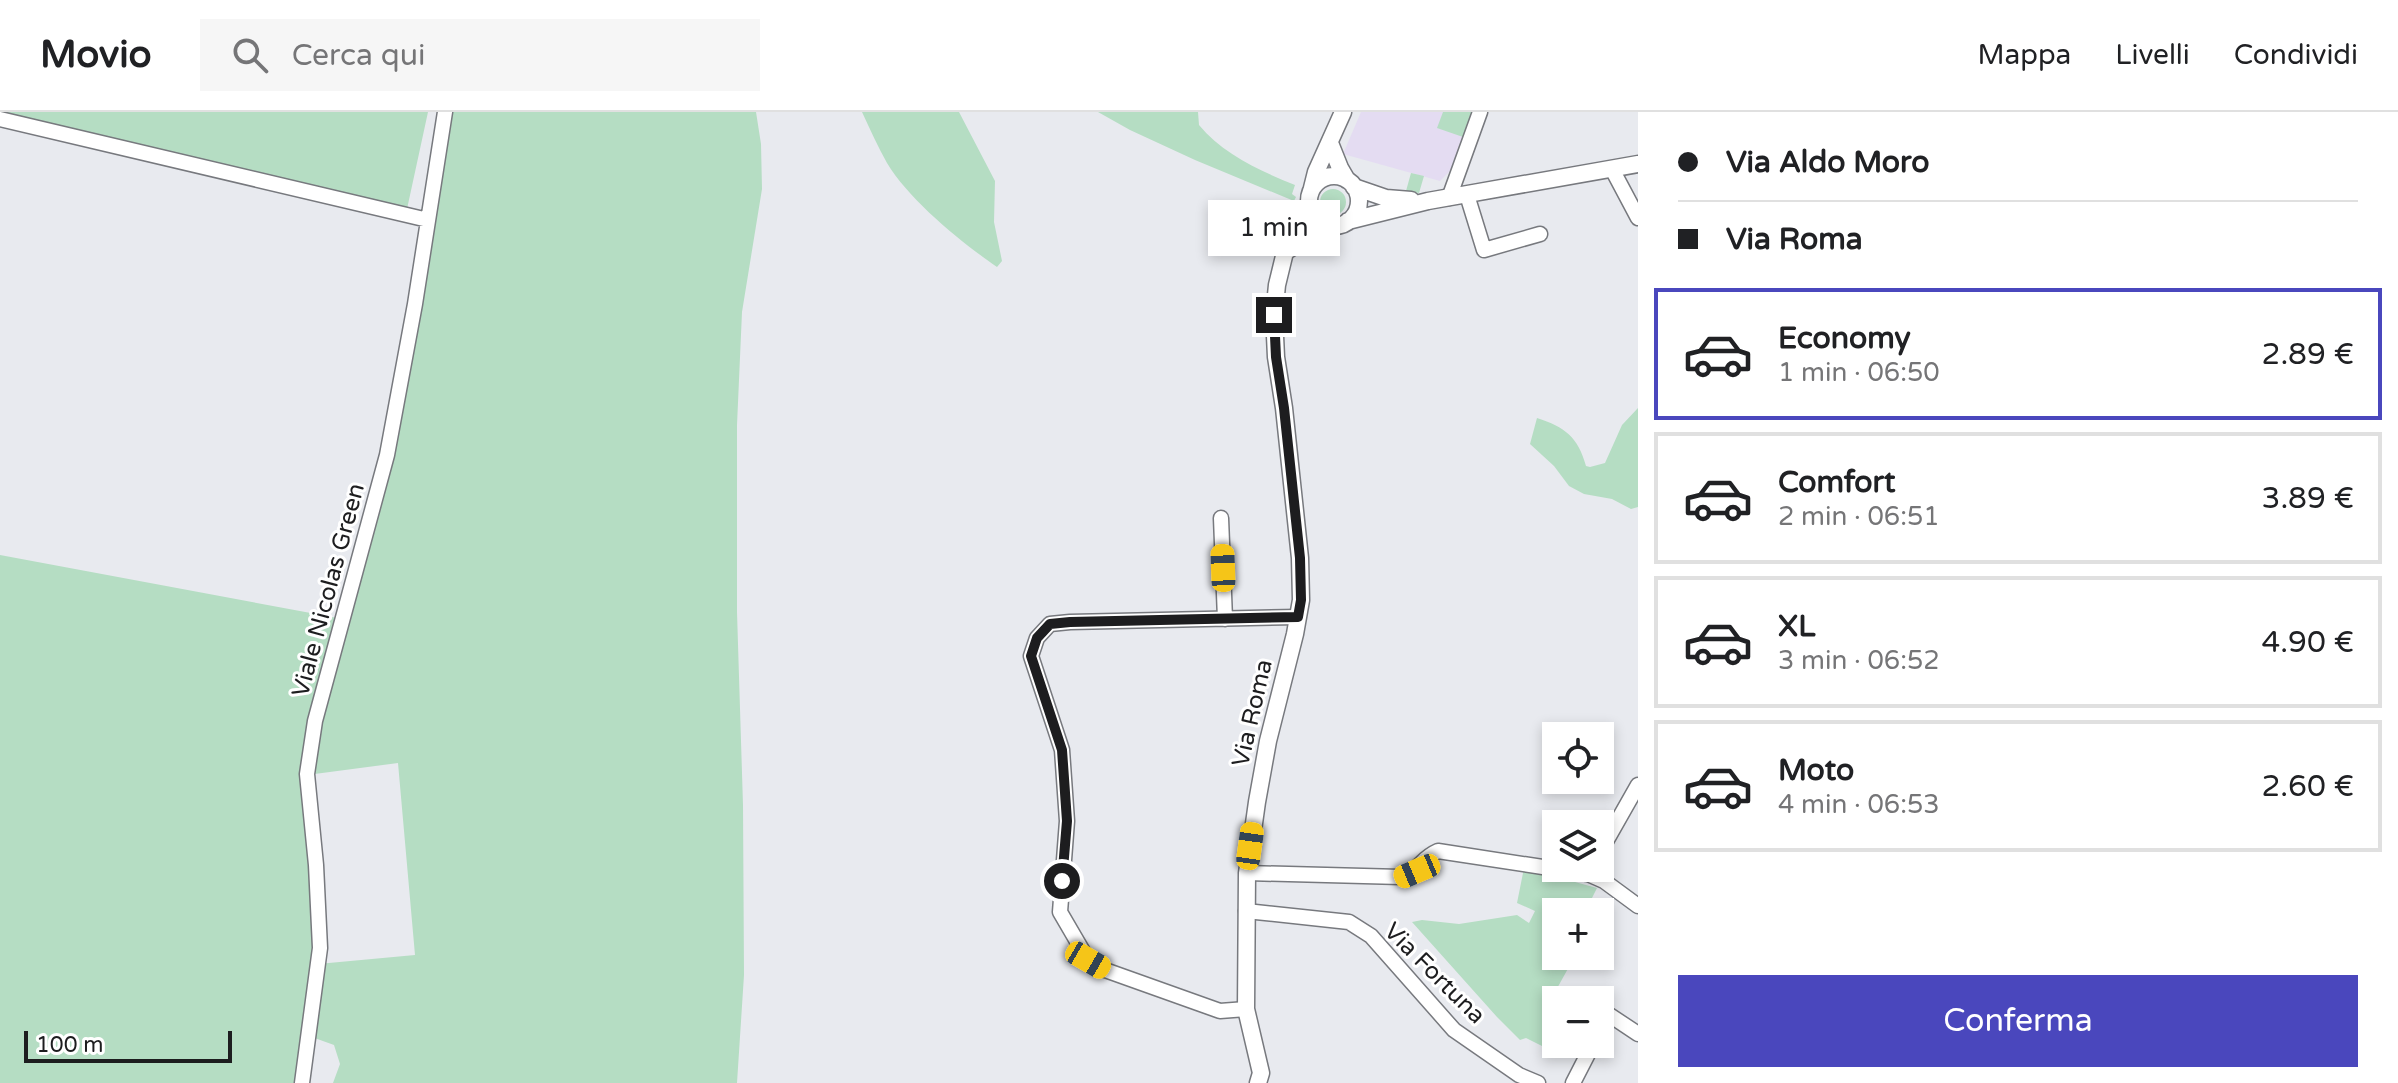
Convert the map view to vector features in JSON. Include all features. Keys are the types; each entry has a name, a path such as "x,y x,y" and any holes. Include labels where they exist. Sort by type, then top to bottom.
{"street":[{"name":"Viale Nicolas Green","path":"302,1083 320,948 307,774 315,721 387,455 415,304 445,112"},
{"name":"Via Roma","path":"1264,1080 1246,1009 1247,873 1265,756 1301,600 1300,558 1276,357 1274,315 1285,252 1343,112"},
{"path":"1449,198 1480,112"},
{"path":"0,119 428,220"},
{"path":"1330,143 1340,168 1357,193 1358,209 1348,221"},
{"path":"1428,201 1386,198 1333,176 1314,186 1309,199 1316,219 1338,226 1428,201 1638,164"},
{"path":"1612,169 1638,218"},
{"path":"1467,195 1484,250 1540,234"},
{"path":"1285,252 1327,225"},
{"path":"1221,518 1225,619"},
{"path":"1246,1009 1220,1011 1105,970 1088,960 1071,933 1060,912 1067,821 1062,750 1031,656 1037,638 1050,624 1298,617"},
{"path":"1614,827 1638,785"},
{"path":"1247,873 1401,877 1417,871 1426,857 1438,851 1542,865"},
{"path":"1605,882 1638,906"},
{"name":"Via Fortuna","path":"1246,911 1349,922 1371,936 1454,1030 1519,1075 1538,1083"},
{"path":"1614,1018 1638,1034"},
{"path":"1573,1083 1586,1058"}],"shaded area":[{"path":"1361,112 1472,112 1450,171 1440,181 1343,154"}],"green space":[{"path":"0,112 428,112 407,209 0,115"},
{"path":"445,112 756,112 761,144 762,189 742,312 737,425 744,975 737,1083 333,1083 340,1064 334,1045 309,1036 302,1083 0,1083 0,555 343,619 387,455","holes":["398,763 415,955 318,964 307,775"]},
{"path":"862,112 959,112 995,181 994,222 1002,261 997,267 952,233 909,192 887,163"},
{"path":"1098,112 1198,112 1199,125 1219,145 1256,168 1295,185 1292,194 1296,197 1294,201 1195,160"},
{"path":"1443,112 1472,112 1463,137 1437,128"},
{"path":"1411,173 1424,176 1419,193 1406,191"},
{"path":"1333,189 1342,193 1346,202 1342,211 1333,215 1324,211 1320,202 1324,193"},
{"path":"1638,408 1638,507 1631,509 1612,499 1584,494 1569,486 1554,466 1530,444 1537,418 1569,434 1586,466 1605,463 1622,425"},
{"path":"1524,868 1542,873 1542,882 1575,882 1597,888 1592,898 1542,898 1542,970 1567,970 1558,986 1542,986 1542,1046 1526,1038 1520,1040 1412,922 1422,920 1459,924 1517,915 1529,923 1535,911 1517,903"}],"route":[{"path":"1062,881 1067,821 1062,750 1031,656 1037,638 1050,624 1070,622 1298,617 1301,600 1300,558 1276,357 1274,315"}]}
